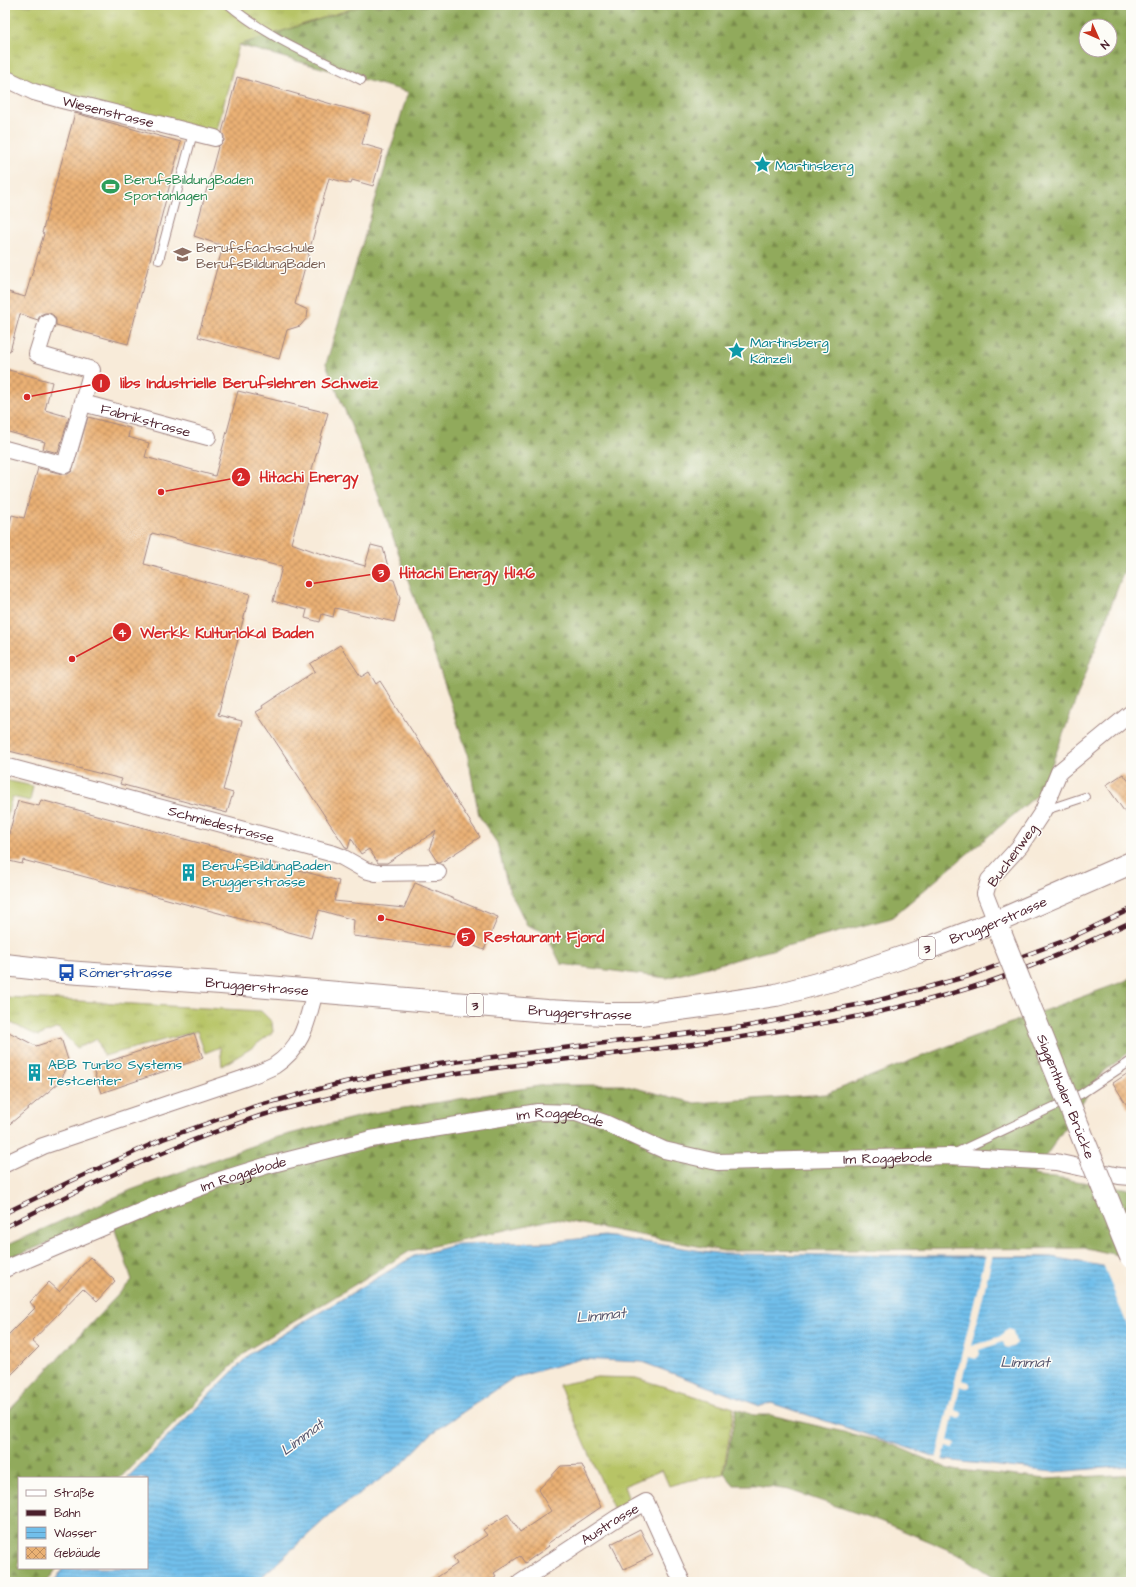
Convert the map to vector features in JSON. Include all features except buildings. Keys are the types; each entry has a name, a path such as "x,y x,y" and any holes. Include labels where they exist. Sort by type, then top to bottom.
{"main road":[{"name":"Bruggerstrasse","path":"5,965 66,972 222,983 547,1011 641,1014 717,1004 790,991 858,972 998,928 1131,863"},
{"name":"Siggenthaler Brücke","path":"998,928 1131,1257"}],"street":[{"name":"Wiesenstrasse","path":"5,78 48,97 215,138"},
{"name":"Fabrikstrasse","path":"5,449 65,465 92,370 37,354 47,322"},
{"name":"Fabrikstrasse","path":"83,403 208,437"},
{"name":"Buchenweg","path":"998,928 985,894 989,880 1020,846 1043,811 1059,772 1131,713"},
{"name":"Schmiedestrasse","path":"5,766 334,854 371,872 388,874 438,872"},
{"path":"5,1164 43,1146 242,1079 273,1066 291,1052 299,1042 315,991"},
{"name":"Im Roggebode","path":"5,1269 172,1198 220,1180 265,1166 371,1139 538,1112 576,1113 605,1123 664,1150 716,1162 949,1156 1056,1162 1118,1176 1131,1177"},
{"name":"Austrasse","path":"520,1582 617,1518 646,1502 682,1582"}],"lane":[{"path":"229,5 270,34 361,80"},
{"path":"159,260 193,133"},
{"name":"Buchenweg","path":"1043,811 1085,797"},
{"path":"949,1156 1022,1120 1081,1094 1131,1061"}],"green space":[{"path":"5,5 364,5 239,45 215,138 5,78"},
{"path":"364,5 1131,5 1131,552 1042,791 891,918 667,978 561,964 545,932 527,925 508,887 497,843 479,816 467,752 445,685 370,472 326,364 408,92 239,45"},
{"path":"5,780 33,786 30,801 12,797 5,822"},
{"path":"1131,977 1131,1051 1102,1073 1033,1175 1131,1189 1131,1258 1086,1248 724,1251 555,1219 410,1251 249,1349 121,1477 18,1477 18,1569 56,1569 47,1582 5,1582 5,1415 132,1280 111,1218 5,1260 5,1246 131,1190 274,1138 373,1113 545,1085 623,1085 695,1103 826,1094 948,1046 1125,981"},
{"path":"5,997 261,1011 272,1022 273,1032 250,1049 222,1066 220,1047 205,1053 197,1031 104,1056 97,1039 77,1048 58,1028 38,1036 5,1020"},
{"path":"597,1377 636,1378 734,1408 723,1474 669,1486 662,1470 624,1486 630,1503 615,1512 559,1385"},
{"path":"736,1409 754,1415 771,1415 886,1442 949,1469 1047,1479 1131,1474 1131,1582 1002,1582 961,1555 880,1521 789,1490 756,1485 734,1485 724,1473"}],"water":[{"name":"Limmat","path":"604,1236 722,1254 1051,1257 1131,1271 1131,1466 1053,1472 945,1460 771,1403 760,1406 642,1362 580,1359 513,1378 431,1434 401,1465 333,1512 256,1582 54,1582 62,1569 148,1569 148,1477 128,1477 250,1354 414,1256 458,1244 551,1242"}],"pier":[{"path":"986,1254 993,1254 971,1346 1002,1336 1004,1332 1009,1329 1013,1331 1016,1343 1014,1346 1009,1348 1005,1347 1003,1342 979,1350 980,1354 976,1359 968,1357 962,1380 969,1382 970,1387 960,1387 955,1410 961,1412 963,1415 960,1419 953,1417 948,1441 954,1442 955,1444 952,1449 946,1447 942,1461 936,1459"},
{"path":"1103,1264 1131,1269 1131,1335"}],"railway":[{"path":"5,1213 163,1139 253,1107 345,1082 439,1064 743,1027 872,1002 969,976 1066,940 1131,909"},
{"path":"5,1227 97,1182 159,1154 222,1129 276,1111 345,1094 445,1075 698,1044 805,1027 861,1016 918,1003 973,987 1053,957 1131,922"}],"place":[{"name":"Martinsberg","path":"762,165"},
{"name":"BerufsBildungBaden Sportanlagen","path":"111,187"},
{"name":"Berufsfachschule BerufsBildungBaden","path":"183,255"},
{"name":"Martinsberg Känzeli","path":"737,350"},
{"name":"libs Industrielle Berufslehren Schweiz","path":"27,397"},
{"name":"Hitachi Energy","path":"161,492"},
{"name":"Hitachi Energy H146","path":"309,584"},
{"name":"Werkk Kulturlokal Baden","path":"72,659"},
{"name":"BerufsBildungBaden Bruggerstrasse","path":"189,873"},
{"name":"Restaurant Fjord","path":"381,918"},
{"name":"Römerstrasse","path":"66,972"},
{"name":"ABB Turbo Systems Testcenter","path":"35,1072"}]}
